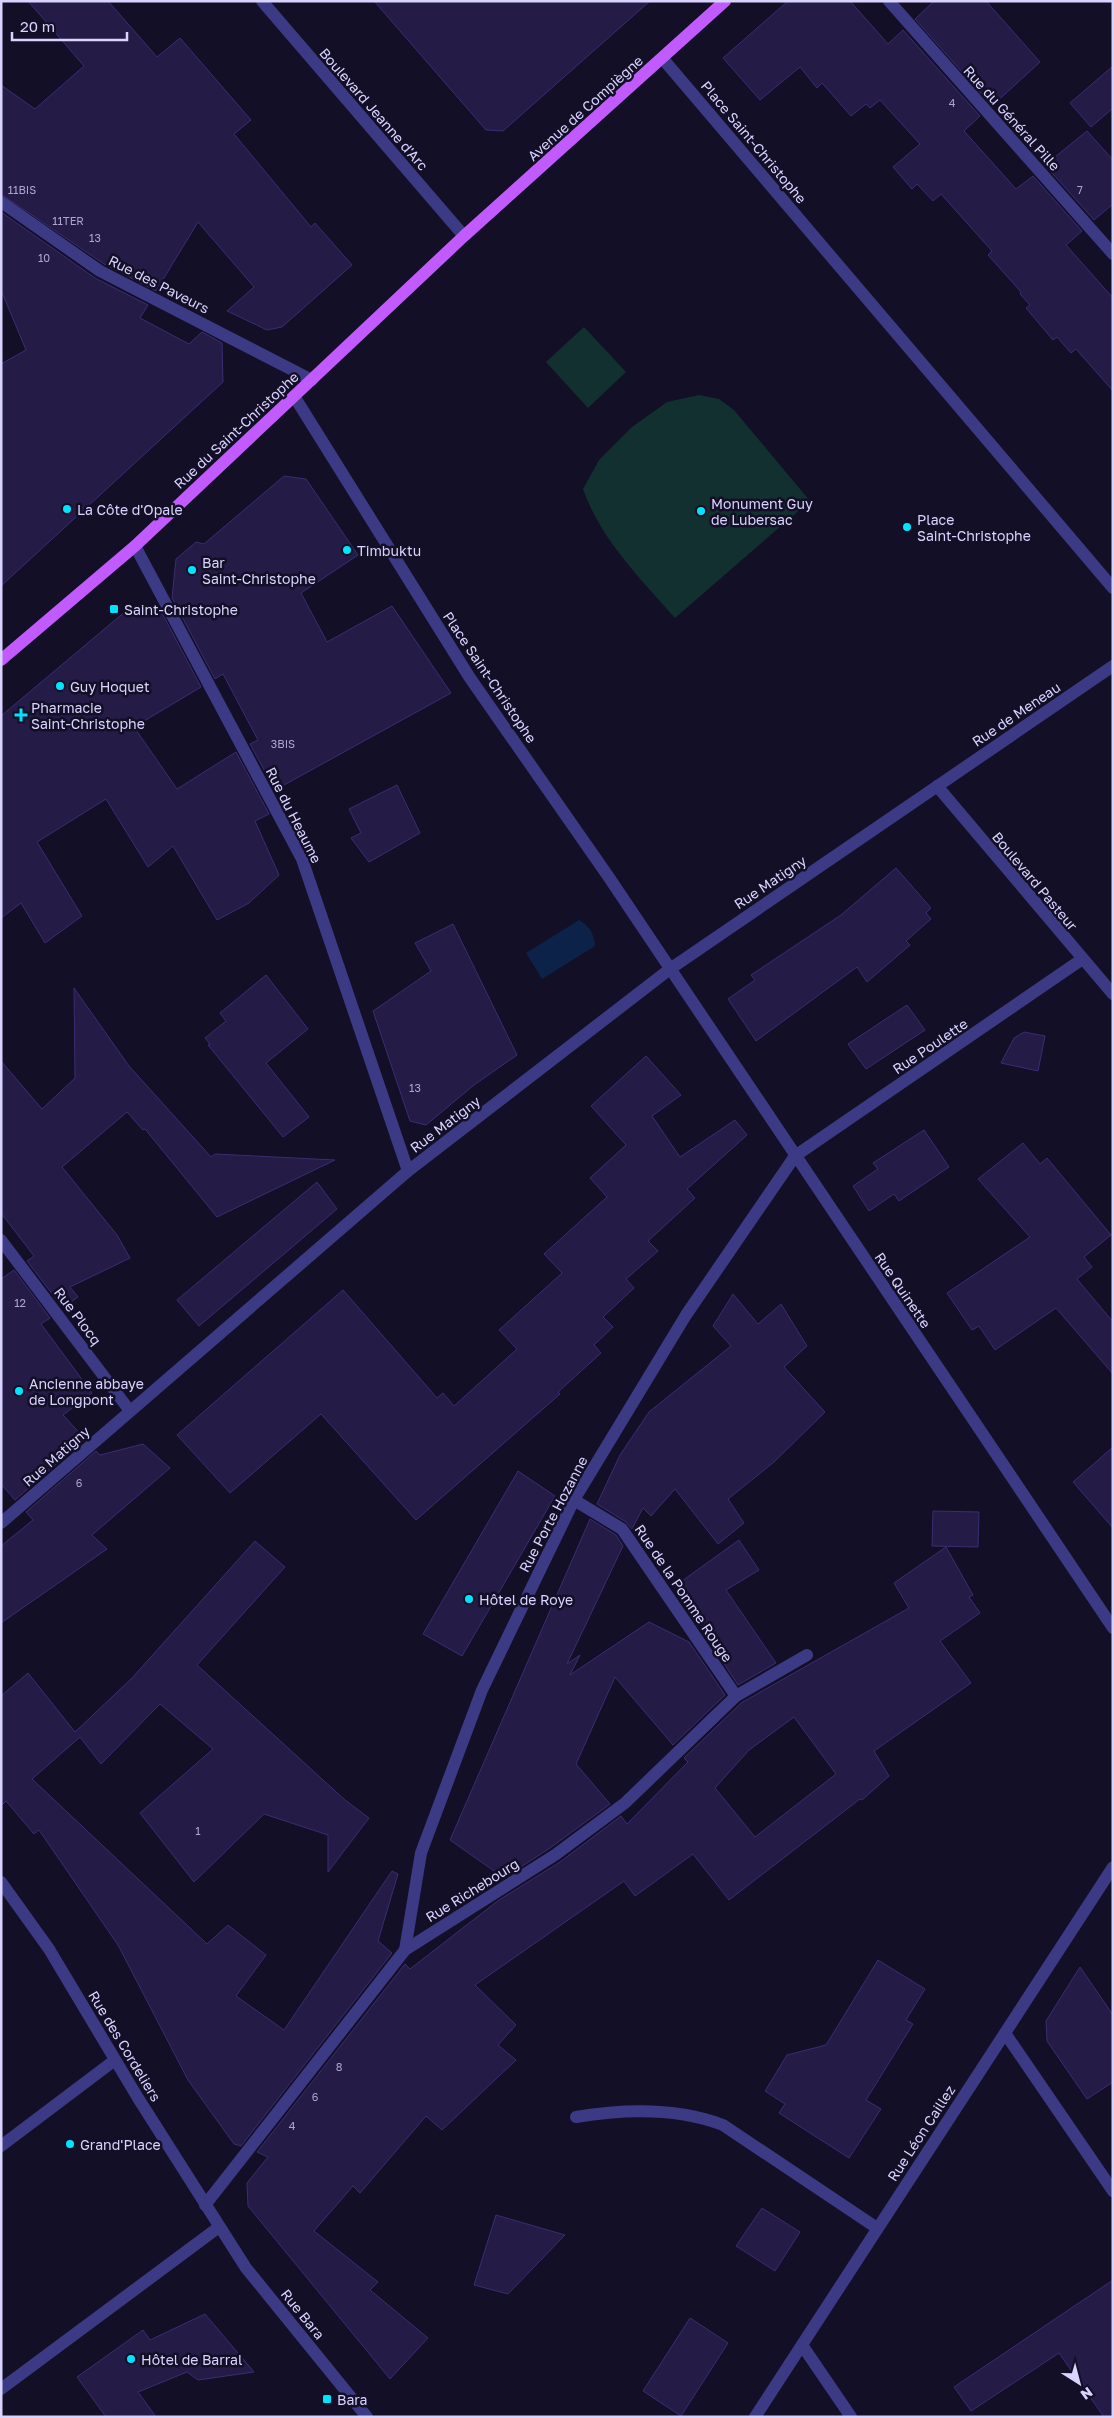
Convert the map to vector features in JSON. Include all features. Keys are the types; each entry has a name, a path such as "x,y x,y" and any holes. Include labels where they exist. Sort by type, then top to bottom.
{"main road":[{"name":"Avenue de Compiègne","path":"464,236 725,1"},
{"name":"Rue du Saint-Christophe","path":"1,660 135,546 464,236"}],"street":[{"name":"Boulevard Jeanne d'Arc","path":"262,1 464,236"},
{"name":"Rue du Général Pille","path":"889,1 1113,254"},
{"name":"Place Saint-Christophe","path":"663,58 1113,588"},
{"name":"Rue des Paveurs","path":"1,202 100,271 312,380"},
{"name":"Place Saint-Christophe","path":"294,396 470,678 608,876 670,969"},
{"name":"Rue du Heaume","path":"135,546 302,859 408,1171"},
{"name":"Rue de Meneau","path":"937,786 1113,666"},
{"name":"Rue Matigny","path":"1,1523 408,1171 670,969 937,786"},
{"name":"Boulevard Pasteur","path":"937,786 1082,960 1113,994"},
{"name":"Rue Poulette","path":"795,1156 1082,960"},
{"name":"Rue Quinette","path":"670,969 1113,1628"},
{"name":"Rue Porte Hozanne","path":"405,1950 421,1853 479,1699 574,1500 686,1315 795,1156"},
{"name":"Rue Plocq","path":"1,1240 130,1411"},
{"name":"Rue de la Pomme Rouge","path":"574,1500 622,1529 736,1696"},
{"name":"Rue Richebourg","path":"205,2205 405,1950 555,1855 625,1804 736,1696 807,1655"},
{"name":"Rue Léon Caillez","path":"755,2417 1113,1867"},
{"name":"Rue des Cordeliers","path":"3,1889 49,1949 115,2060 220,2227"},
{"path":"1005,2033 1113,2191"},
{"path":"1,2146 115,2060"},
{"path":"576,2117 609,2112 700,2116 724,2125 877,2228"},
{"path":"1,2389 220,2227"},
{"name":"Rue Bara","path":"220,2227 246,2268 367,2417"},
{"path":"802,2346 851,2417"}],"green space":[{"path":"584,327 626,372 588,408 546,362"},
{"path":"699,395 719,399 734,410 810,501 675,618 635,573 611,542 591,508 583,489 599,460 632,427 667,402"}],"water":[{"path":"579,920 591,931 595,946 542,979 526,953"}],"building":[{"path":"28,1 108,1 157,57 180,38 251,120 234,134 311,227 315,223 352,265 282,327 267,330 227,311 254,287 198,222 156,291 104,264 1,194 1,85 35,109 84,66"},
{"path":"374,1 650,1 503,131 486,130"},
{"path":"788,1 850,1 888,44 903,30 980,116 964,131 1016,189 1033,176 1082,231 1066,245 1113,298 1113,391 1076,349 1071,353 1057,337 1053,340 1026,308 1030,305 1020,294 1021,292 988,255 992,251 941,194 933,201 917,184 912,189 893,167 920,144 880,100 870,108 866,104 851,116 822,83 817,88 800,67 760,100 723,58"},
{"path":"934,1 986,1 1040,62 992,106 915,19"},
{"path":"1113,66 1113,108 1091,127 1070,103"},
{"path":"1087,131 1113,160 1113,204 1094,220 1045,165"},
{"path":"1,212 95,278 148,305 140,318 189,344 202,332 222,343 223,382 1,586 1,364 26,350 1,290"},
{"path":"284,476 306,479 358,555 301,593 327,642 392,606 451,693 275,790 250,744 258,740 223,674 215,679 172,598 176,559 196,542 204,544"},
{"path":"127,610 162,613 201,687 134,727 177,789 236,752 269,814 255,821 279,875 249,903 217,920 173,846 148,867 106,799 37,842 82,916 45,943 21,903 1,918 1,716"},
{"path":"397,785 420,833 369,862 351,838 361,833 349,809"},
{"path":"896,868 931,908 926,913 931,919 906,941 910,945 867,982 857,967 756,1041 728,999 755,980 751,975 841,915"},
{"path":"453,924 517,1055 474,1085 426,1125 410,1121 373,1011 431,971 415,943"},
{"path":"266,975 308,1029 266,1063 309,1117 283,1137 208,1045 210,1044 205,1038 226,1021 220,1013"},
{"path":"74,988 129,1066 211,1157 215,1154 335,1160 217,1217 145,1129 143,1130 127,1112 62,1167 117,1235 130,1258 70,1287 78,1297 63,1308 27,1261 34,1256 1,1213 1,1061 42,1109 75,1078"},
{"path":"907,1005 925,1030 866,1069 848,1044"},
{"path":"1024,1032 1045,1036 1038,1071 1001,1063 1014,1038"},
{"path":"646,1056 681,1095 652,1116 680,1157 735,1120 747,1135 687,1189 695,1198 648,1241 658,1251 626,1279 634,1288 603,1317 613,1327 594,1345 601,1353 558,1392 560,1394 416,1520 321,1414 230,1493 177,1435 343,1290 437,1398 443,1393 454,1406 517,1349 499,1330 562,1273 544,1254 607,1197 590,1178 626,1145 591,1106"},
{"path":"924,1130 949,1167 899,1201 894,1194 869,1211 853,1186 878,1169 873,1163"},
{"path":"1023,1143 1040,1164 1047,1158 1111,1235 1084,1257 1092,1267 1077,1279 1113,1322 1113,1374 1056,1308 995,1350 979,1326 972,1330 947,1293 1030,1237 978,1179"},
{"path":"317,1182 337,1209 199,1326 177,1300"},
{"path":"14,1270 50,1318 41,1324 92,1393 63,1415 85,1439 15,1500 1,1484 1,1279"},
{"path":"733,1294 758,1324 781,1304 807,1346 784,1367 825,1412 774,1462 728,1499 744,1523 718,1544 675,1489 651,1516 643,1508 632,1529 626,1522 597,1504 620,1455 649,1412 731,1346 713,1326"},
{"path":"143,1444 170,1468 92,1535 107,1549 1,1623 1,1546 33,1520 26,1512 96,1451 100,1455"},
{"path":"1113,1447 1113,1528 1073,1482"},
{"name":"Hôtel de Roye","path":"518,1471 555,1496 462,1656 423,1634"},
{"path":"933,1511 979,1512 978,1547 932,1546"},
{"path":"590,1519 616,1535 623,1546 567,1664 580,1655 570,1675 649,1622 689,1642 725,1695 673,1745 615,1677 576,1764 610,1804 550,1848 504,1878 450,1840"},
{"path":"739,1540 759,1570 726,1590 776,1663 738,1685 719,1656 725,1659 675,1586"},
{"path":"255,1541 285,1567 197,1665 345,1800 369,1818 328,1872 328,1835 264,1814 194,1882 140,1813 213,1749 160,1704 101,1764 80,1737 32,1779 207,1944 228,1925 266,1955 236,1996 284,2030 392,1871 398,1874 378,1941 392,1953 241,2146 234,2144 188,2080 118,1945 39,1830 34,1834 6,1801 1,1806 1,1696 28,1673 75,1732 132,1678"},
{"path":"946,1547 973,1595 969,1597 980,1613 940,1641 971,1683 874,1751 889,1776 862,1800 860,1799 729,1900 693,1854 635,1896 624,1881 475,1985 516,2025 498,2045 516,2060 442,2130 426,2116 360,2193 353,2186 314,2231 378,2282 370,2290 428,2338 390,2379 248,2206 247,2183 268,2157 257,2152 405,1964 410,1969 499,1900 560,1862 621,1816 627,1824 688,1762 684,1758 741,1703 909,1608 894,1583","holes":["794,1717 836,1774 755,1837 715,1788 749,1750"]},
{"path":"878,1960 925,1989 906,2020 913,2024 866,2100 881,2109 849,2158 779,2113 785,2104 765,2091 787,2055 826,2045"},
{"path":"1080,1967 1113,2015 1113,2082 1087,2099 1047,2041 1046,2021"},
{"path":"762,2208 800,2232 775,2271 736,2246"},
{"path":"496,2215 565,2235 508,2294 474,2285"},
{"path":"1113,2280 1113,2417 1104,2417 1059,2353 971,2411 954,2387"},
{"path":"205,2314 254,2372 198,2380 187,2372 138,2392 156,2417 106,2417 77,2377 143,2330 150,2340"},
{"path":"690,2318 728,2343 681,2416 643,2391"}],"place":[{"name":"La Côte d'Opale","path":"67,509"},
{"name":"Monument Guy de Lubersac","path":"701,511"},
{"name":"Place Saint-Christophe","path":"907,527"},
{"name":"Timbuktu","path":"347,550"},
{"name":"Bar Saint-Christophe","path":"192,570"},
{"name":"Saint-Christophe","path":"114,609"},
{"name":"Guy Hoquet","path":"60,686"},
{"name":"Pharmacie Saint-Christophe","path":"21,715"},
{"name":"Ancienne abbaye de Longpont","path":"19,1391"},
{"name":"Hôtel de Roye","path":"469,1599"},
{"name":"Grand'Place","path":"70,2144"},
{"name":"Hôtel de Barral","path":"131,2359"},
{"name":"Bara","path":"327,2399"}]}
